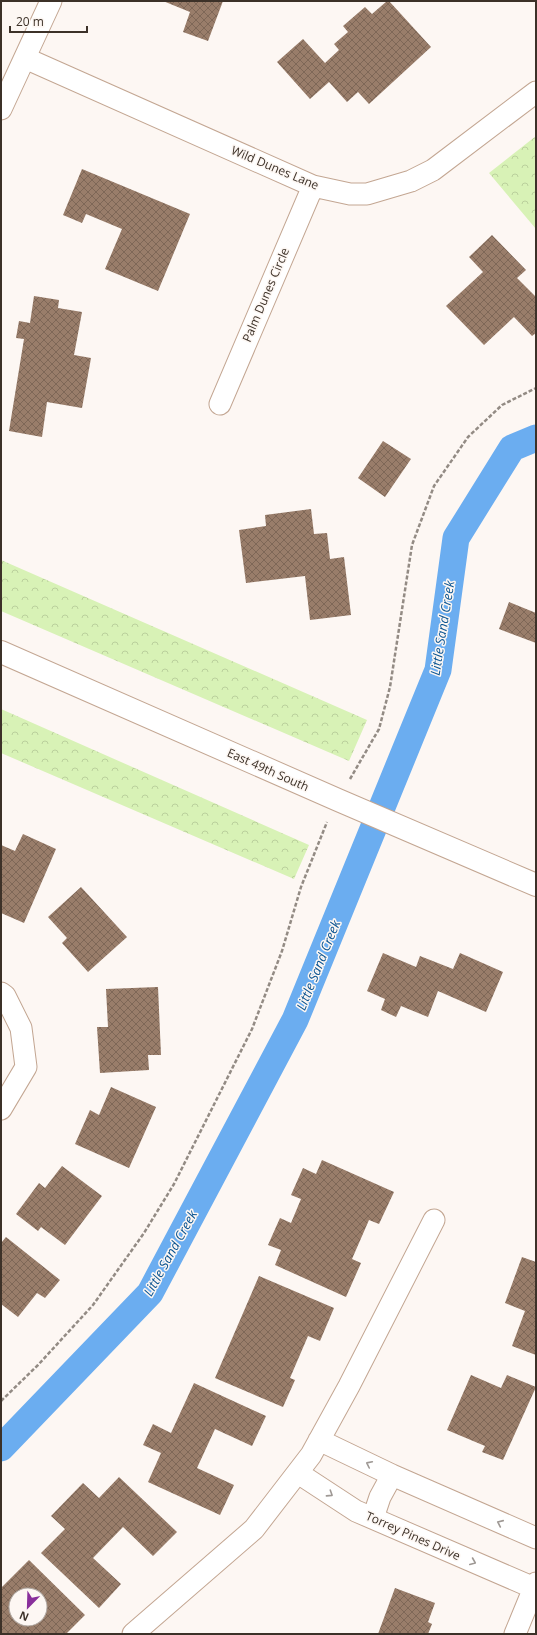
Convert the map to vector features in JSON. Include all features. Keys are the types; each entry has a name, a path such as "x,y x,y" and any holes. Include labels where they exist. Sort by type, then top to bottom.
{"street":[{"path":"1,109 51,1"},
{"name":"Wild Dunes Lane","path":"25,58 313,186 350,194 367,194 411,181 434,170 536,92"},
{"name":"Palm Dunes Circle","path":"220,404 313,186"},
{"name":"East 49th South","path":"1,652 344,803 399,825 536,885"},
{"path":"1,993 5,996 21,1028 26,1067 1,1109"},
{"path":"133,1634 254,1529 298,1473 311,1455 349,1386 434,1220"},
{"path":"319,1440 392,1475 536,1538"},
{"name":"Torrey Pines Drive","path":"298,1473 356,1511 535,1586"},
{"path":"373,1518 380,1497 392,1475"},
{"path":"515,1634 531,1612 535,1586"}],"path":[{"path":"1,1401 38,1365 93,1306 144,1233 174,1184 252,1029 282,950 301,887 320,838 344,803 378,729 390,687 412,545 434,486 468,437 502,406 536,388"}],"green space":[{"path":"536,136 536,229 489,173"},
{"path":"1,560 367,720 349,761 1,611"},
{"path":"1,709 309,845 294,879 1,753"}],"building":[{"path":"163,1 223,1 208,41 183,32 190,12"},
{"path":"387,1 389,1 431,47 369,104 358,92 347,102 329,82 310,99 277,62 303,39 325,63 339,50 334,44 348,32 343,26 365,7 372,14"},
{"path":"82,169 190,214 158,291 105,269 122,229 86,214 82,223 63,215"},
{"path":"492,235 526,270 517,278 536,297 536,333 532,336 514,317 484,345 446,306 483,272 469,257"},
{"path":"34,296 59,300 58,308 82,312 74,355 91,358 82,408 47,402 42,437 9,431 24,339 16,338 19,321 30,323"},
{"path":"383,441 411,459 385,497 358,478"},
{"path":"311,509 314,534 327,533 330,559 344,557 351,615 310,620 305,576 246,583 239,530 266,526 265,515"},
{"path":"509,602 536,613 536,643 499,629"},
{"path":"23,834 56,849 24,923 1,913 1,845 15,851"},
{"path":"81,887 127,937 88,972 62,943 67,938 48,917"},
{"path":"383,953 416,967 420,956 453,969 460,953 503,972 486,1012 438,991 428,1017 401,1006 396,1017 381,1010 385,999 367,991"},
{"path":"158,987 161,1055 148,1055 149,1070 100,1073 97,1027 108,1027 106,989"},
{"path":"111,1087 156,1107 129,1168 75,1144 90,1110 99,1115"},
{"path":"322,1160 394,1192 379,1224 369,1220 352,1259 361,1263 346,1297 275,1265 281,1250 268,1245 280,1218 291,1223 301,1199 291,1195 303,1168 316,1174"},
{"path":"62,1166 102,1196 65,1245 41,1227 38,1231 16,1214 39,1183 45,1188"},
{"path":"6,1237 60,1280 45,1298 37,1293 18,1317 1,1304 1,1243"},
{"path":"522,1257 536,1262 536,1355 512,1346 525,1311 505,1303"},
{"path":"259,1276 334,1308 320,1341 308,1336 290,1378 295,1380 283,1407 215,1378"},
{"path":"471,1375 501,1388 507,1375 536,1387 503,1460 482,1452 485,1446 447,1430"},
{"path":"194,1383 266,1416 252,1446 215,1429 197,1468 234,1485 220,1515 148,1482 161,1453 143,1445 153,1424 171,1433"},
{"path":"119,1477 177,1532 153,1556 123,1527 93,1558 121,1584 99,1608 41,1553 65,1529 51,1516 83,1483 99,1498"},
{"path":"29,1560 85,1615 66,1634 1,1634 1,1588"},
{"path":"395,1588 435,1603 428,1622 432,1624 428,1634 378,1634"}],"waterway":[{"name":"Little Sand Creek","path":"1,1448 150,1293 295,1020 438,670 456,538 512,448 536,438"}]}
